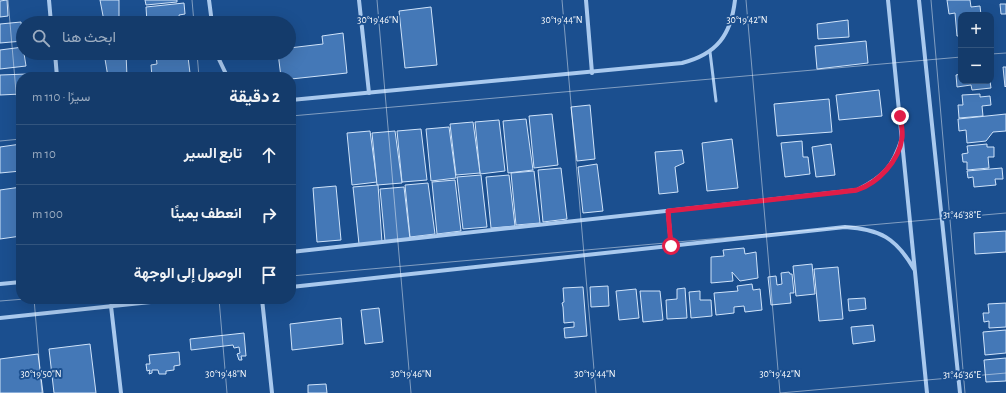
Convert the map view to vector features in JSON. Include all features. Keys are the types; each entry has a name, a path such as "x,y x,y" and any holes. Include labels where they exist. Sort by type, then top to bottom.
{"street":[{"path":"49,0 50,16"},
{"path":"209,0 211,16"},
{"path":"359,0 369,93"},
{"path":"586,0 592,72"},
{"path":"296,100 682,64 695,60 710,52 723,37 733,17 735,0"},
{"path":"888,0 927,393"},
{"path":"919,0 960,393"},
{"path":"55,60 56,72"},
{"path":"219,60 225,72"},
{"path":"296,251 857,190 873,182 887,170 897,155 902,138"},
{"path":"668,211 671,246"},
{"path":"296,286 845,227 862,228 878,233 893,242 905,254 914,269"},
{"path":"0,284 16,282"},
{"path":"0,318 130,304"},
{"path":"263,304 272,393"},
{"path":"111,306 120,393"}],"lane":[{"path":"710,52 716,101"}],"building":[{"path":"7,0 8,16 0,17 0,1"},
{"path":"100,0 119,0 119,16 103,16"},
{"path":"145,0 177,0 177,2 146,5"},
{"path":"947,0 970,0 971,7 980,6 981,12 958,12 958,36 955,13 949,14"},
{"path":"184,3 185,14 179,16 147,16 146,7"},
{"path":"1000,4 1006,4 1006,14 1001,14"},
{"path":"431,7 437,65 405,68 399,11"},
{"path":"848,20 849,37 818,39 817,24"},
{"path":"16,22 16,42 0,43 0,24"},
{"path":"343,33 347,73 296,78 296,72 280,72 279,60 296,60 296,47 323,44 322,36"},
{"path":"866,41 868,63 817,69 815,46"},
{"path":"16,48 16,60 25,60 26,66 0,69 0,50"},
{"path":"105,60 126,60 127,72 107,72"},
{"path":"156,60 188,60 190,72 152,72 151,65 157,64"},
{"path":"1003,67 1006,67 1005,87"},
{"path":"16,74 16,94 0,95 0,75"},
{"path":"956,75 958,75 958,84 990,84 991,88 972,90 971,85 957,87"},
{"path":"879,90 882,116 839,120 836,95"},
{"path":"980,94 980,97 990,96 991,105 982,106 983,116 959,118 958,105 963,105 962,95"},
{"path":"829,99 832,132 777,136 774,104"},
{"path":"590,105 595,159 577,161 571,107"},
{"path":"552,114 558,165 534,168 529,116"},
{"path":"1006,114 1006,131 993,132 986,141 967,143 966,130 959,131 958,119"},
{"path":"526,119 533,170 508,173 503,121"},
{"path":"499,120 505,171 480,174 475,122"},
{"path":"473,122 480,173 456,175 450,124"},
{"path":"449,127 456,178 431,181 426,129"},
{"path":"421,129 427,180 402,182 397,131"},
{"path":"370,131 377,182 352,185 347,133"},
{"path":"395,131 402,183 377,185 372,133"},
{"path":"732,139 738,188 707,191 702,143"},
{"path":"802,141 803,157 808,157 810,174 785,177 781,143"},
{"path":"831,144 835,175 816,177 812,147"},
{"path":"987,144 987,147 994,147 994,157 988,157 989,168 967,170 967,162 963,162 962,154 968,153 967,146"},
{"path":"16,145 16,171 0,173 0,147"},
{"path":"682,150 684,163 675,167 678,192 659,194 655,152"},
{"path":"597,164 603,211 583,213 578,167"},
{"path":"561,168 567,219 543,222 538,170"},
{"path":"1002,168 1003,179 995,179 996,185 974,187 973,177 968,178 967,171"},
{"path":"534,171 540,223 516,225 511,173"},
{"path":"481,175 487,227 463,229 457,177"},
{"path":"509,175 515,226 491,228 486,177"},
{"path":"455,180 461,231 437,234 432,182"},
{"path":"428,183 435,234 410,237 405,185"},
{"path":"378,185 382,242 359,244 353,187"},
{"path":"336,186 341,240 317,242 313,188"},
{"path":"404,187 410,239 385,241 380,189"},
{"path":"16,188 16,237 0,239 0,190"},
{"path":"1006,231 1006,252 975,254 974,233"},
{"path":"744,248 745,254 756,252 758,278 740,281 732,272 733,281 711,283 711,257 724,256 723,250"},
{"path":"812,264 815,294 796,296 793,266"},
{"path":"838,267 843,319 819,321 814,269"},
{"path":"789,272 792,274 794,293 790,293 791,303 771,305 768,277 776,276 777,285 782,284 781,273"},
{"path":"752,284 753,290 760,289 762,310 745,312 744,306 734,307 734,313 716,315 714,293 738,291 737,286"},
{"path":"608,286 609,306 591,307 590,287"},
{"path":"583,287 587,336 565,338 564,328 574,327 574,322 564,323 562,303 564,302 563,288"},
{"path":"685,288 687,318 667,319 666,300 677,299 677,289"},
{"path":"636,289 639,318 619,320 616,291"},
{"path":"640,291 660,291 663,320 643,322"},
{"path":"700,291 700,300 711,300 712,316 691,318 689,292"},
{"path":"865,298 866,309 849,311 848,299"},
{"path":"1006,303 1006,327 989,328 989,321 984,322 983,313 989,313 988,304"},
{"path":"379,308 383,342 365,344 361,310"},
{"path":"341,318 343,344 292,350 290,324"},
{"path":"873,325 875,341 853,344 851,327"},
{"path":"1006,330 1006,353 985,355 983,332"},
{"path":"244,333 246,356 241,356 242,360 239,360 237,354 240,353 239,347 234,348 233,345 191,350 190,339"},
{"path":"90,344 96,393 54,393 49,349"},
{"path":"179,352 180,365 174,366 174,370 166,371 166,374 159,374 158,370 152,370 152,373 149,374 150,370 147,371 146,364 150,364 149,355"},
{"path":"38,354 43,393 0,393 0,359"},
{"path":"1006,358 1006,381 986,382 984,360"},
{"path":"326,384 327,393 308,393 308,385"}],"route":[{"path":"671,246 668,211 857,190 873,182 887,170 897,155 902,138 900,116"}]}
